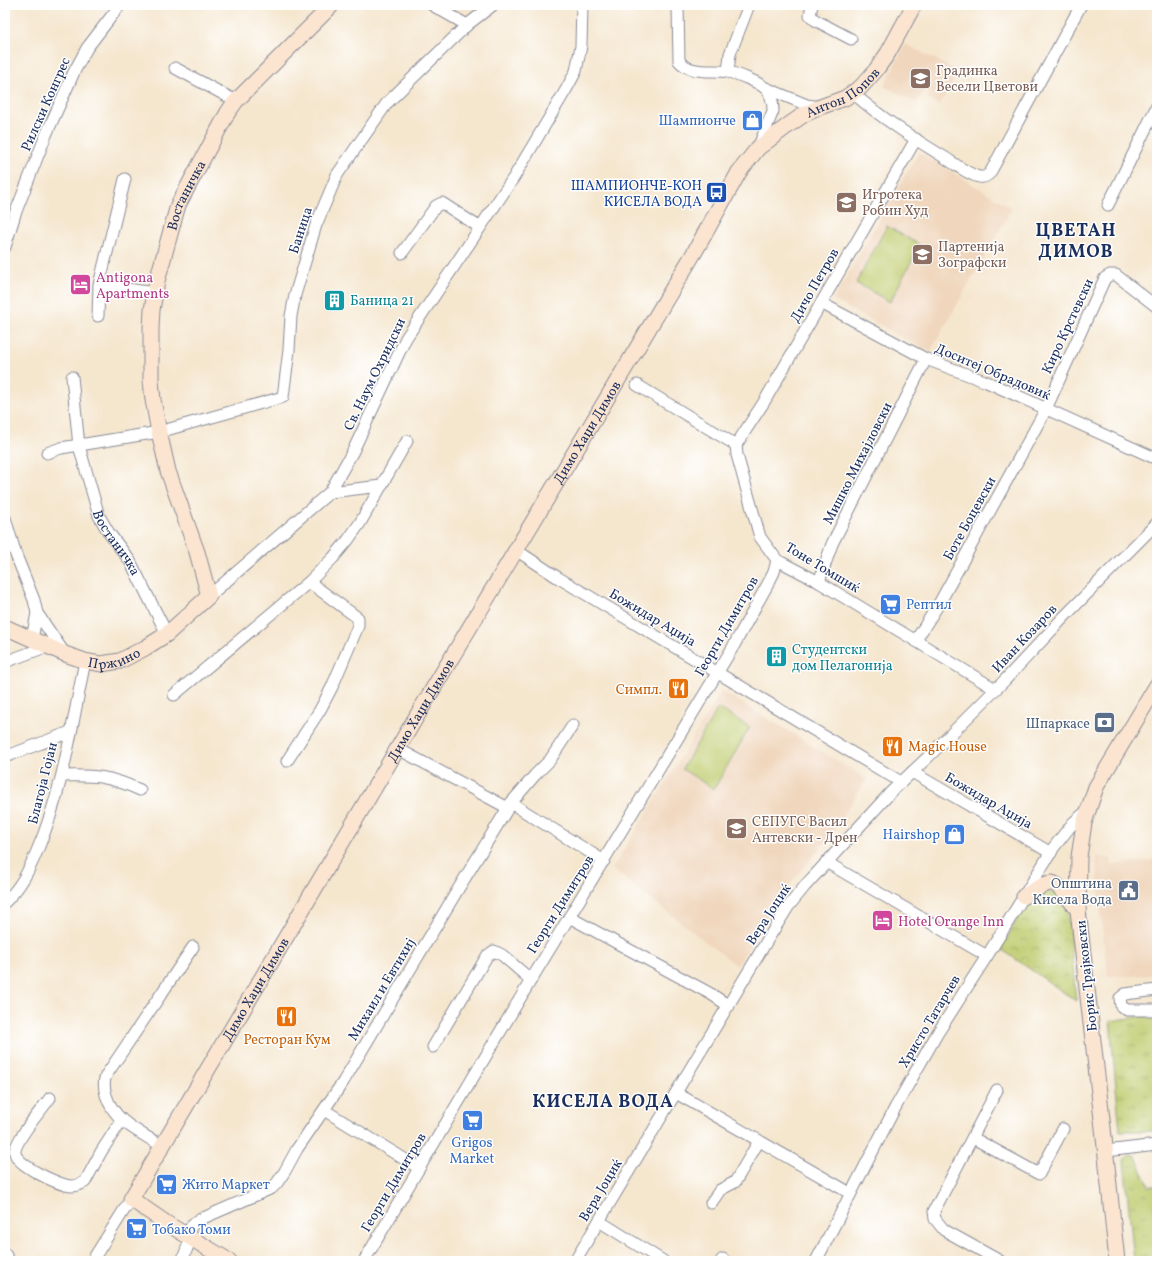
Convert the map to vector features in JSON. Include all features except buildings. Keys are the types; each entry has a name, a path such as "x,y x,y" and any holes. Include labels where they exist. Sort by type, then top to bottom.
{"street":[{"name":"Рилски Конгрес","path":"5,247 15,214 46,135 74,72 87,48 120,5"},
{"name":"Востаничка","path":"209,596 197,552 168,472 153,400 151,328 155,293 178,205 221,123 236,101 332,5"},
{"path":"432,5 467,25"},
{"name":"Баница","path":"159,432 283,397 289,350 291,316 295,295 316,224 337,175 387,104 467,25 492,5"},
{"name":"Св. Наум Охридски","path":"209,596 330,492 353,451 406,338 523,161 560,101 576,71 580,46 582,5"},
{"path":"678,5 679,61 684,67 706,71 728,72 807,105 820,107"},
{"path":"728,72 730,54 749,5"},
{"path":"812,5 810,15 815,20 851,39"},
{"name":"Антон Попов","path":"748,160 758,148 795,120 820,107 841,100 853,93 868,80 888,53 914,5"},
{"path":"853,93 882,116 975,176 980,178 987,176 1081,5"},
{"path":"175,68 236,101"},
{"path":"758,148 773,110 772,100 766,88"},
{"path":"1108,205 1157,106"},
{"name":"Дичо Петров","path":"736,445 764,402 916,139"},
{"name":"Димо Хаџи Димов","path":"94,1257 131,1199 748,160"},
{"path":"98,316 99,285 125,179"},
{"path":"402,253 436,206 442,202 479,227"},
{"name":"Киро Крстевски","path":"1046,409 1105,278 1110,275 1116,275 1157,307"},
{"path":"99,285 155,293"},
{"name":"Доситеј Обрадовиќ","path":"821,303 926,359 987,382 1157,459"},
{"name":"Мишко Михајловски","path":"819,582 832,544 926,359"},
{"name":"Востаничка","path":"72,377 79,446 99,516 109,533 130,561 167,634"},
{"path":"637,384 736,445"},
{"name":"Боте Боцевски","path":"916,640 940,602 1046,409"},
{"path":"47,454 61,448 159,432"},
{"path":"174,695 309,582 348,540 407,441"},
{"name":"Тоне Томшиќ","path":"736,445 737,455 760,536 777,560 819,582 995,689"},
{"path":"330,492 381,486"},
{"path":"5,518 16,555 34,600 37,613 65,654"},
{"name":"Иван Козаров","path":"912,772 1157,523"},
{"name":"Божидар Аџија","path":"516,550 557,578 901,782"},
{"name":"Георги Димитров","path":"364,1261 531,980 717,673 769,582 777,560"},
{"path":"287,761 320,710 332,687 358,626 358,618 309,582"},
{"name":"Пржино","path":"5,628 65,654 85,661 101,664 120,661 145,648 167,634 209,596"},
{"path":"32,639 37,613"},
{"path":"5,662 48,646"},
{"name":"Благоја Гојан","path":"5,902 14,893 28,873 47,828 62,776 85,661"},
{"name":"Борис Трајковски","path":"1117,1261 1106,1151 1078,910 1079,856 1084,823 1101,778 1157,685"},
{"name":"Михаил и Евтихиј","path":"182,1261 188,1236 193,1224 201,1219 272,1188 277,1183 297,1149 347,1075 460,886 510,806 535,775 550,760 573,725"},
{"path":"5,758 70,732"},
{"path":"402,751 510,806 604,861"},
{"name":"Божидар Аџија","path":"912,772 1051,853"},
{"name":"Вера Јоциќ","path":"575,1261 788,907 826,862 912,772"},
{"path":"62,776 90,775 109,778 140,790"},
{"name":"Христо Татарчев","path":"816,1261 895,1108 937,1034 1054,847 1073,823 1088,810"},
{"path":"826,862 987,956"},
{"path":"1024,896 1046,884 1052,883 1057,885 1078,910"},
{"path":"569,918 711,994 729,1006"},
{"path":"162,1146 122,1120 110,1108 104,1085 106,1077 193,947"},
{"path":"433,1047 487,956 494,951 502,955 531,980"},
{"path":"1157,990 1126,994 1120,998 1121,1006 1127,1010 1157,1010"},
{"path":"998,1090 934,1211 935,1219 944,1230 1000,1261"},
{"path":"676,1093 850,1193"},
{"path":"50,1098 24,1133 16,1148 15,1154 20,1162 54,1182 70,1186 86,1182 102,1152 122,1120"},
{"path":"324,1110 419,1168"},
{"path":"973,1138 1039,1174 1063,1129"},
{"path":"711,1203 720,1190 735,1182 760,1141"},
{"path":"1106,1151 1157,1145"},
{"path":"131,1199 166,1223 229,1261"},
{"path":"599,1221 663,1261"},
{"path":"5,1254 9,1261"},
{"path":"81,1261 94,1257"}],"shaded area":[{"name":"Градинка Весели Цветови","path":"905,44 958,71 940,105 927,99 930,92 924,89 917,103 884,86"},
{"name":"Партенија Зографски","path":"919,152 1012,208 930,352 833,300"},
{"name":"СЕПУГС Васил Антевски - Дрен","path":"722,691 867,779 826,842 799,873 772,910 737,966 612,869"},
{"name":"Општина Кисела Вода","path":"1096,856 1111,858 1112,865 1157,859 1157,975 1108,976"}],"green space":[{"path":"887,226 920,245 890,302 856,283"},
{"path":"718,708 750,727 714,789 682,769"},
{"path":"1045,891 1056,892 1066,905 1068,911 1076,1001 1001,949 1022,910 1029,901"},
{"path":"1157,1014 1157,1131 1120,1131 1110,1021"},
{"path":"1131,1155 1136,1157 1149,1186 1157,1186 1157,1261 1134,1261 1124,1160 1127,1156"}],"place":[{"name":"Градинка Весели Цветови","path":"921,78"},
{"name":"Шампионче","path":"752,120"},
{"name":"ШАМПИОНЧЕ-КОН КИСЕЛА ВОДА","path":"717,193"},
{"name":"Игротека Робин Худ","path":"847,202"},
{"name":"Партенија Зографски","path":"923,254"},
{"name":"Antigona Apartments","path":"80,285"},
{"name":"Баница 21","path":"334,300"},
{"name":"Рептил","path":"890,604"},
{"name":"Студентски дом Пелагонија","path":"776,657"},
{"name":"Симпл.","path":"678,689"},
{"name":"Шпаркасе","path":"1105,723"},
{"name":"Magic House","path":"892,746"},
{"name":"СЕПУГС Васил Антевски - Дрен","path":"736,829"},
{"name":"Hairshop","path":"955,834"},
{"name":"Општина Кисела Вода","path":"1128,891"},
{"name":"Hotel Orange Inn","path":"883,921"},
{"name":"Ресторан Кум","path":"287,1017"},
{"name":"Grigos Market","path":"472,1120"},
{"name":"Жито Маркет","path":"166,1184"},
{"name":"Тобако Томи","path":"137,1229"}],"district":[{"name":"ЦВЕТАН ДИМОВ","path":"1076,240"},
{"name":"КИСЕЛА ВОДА","path":"603,1101"}]}
